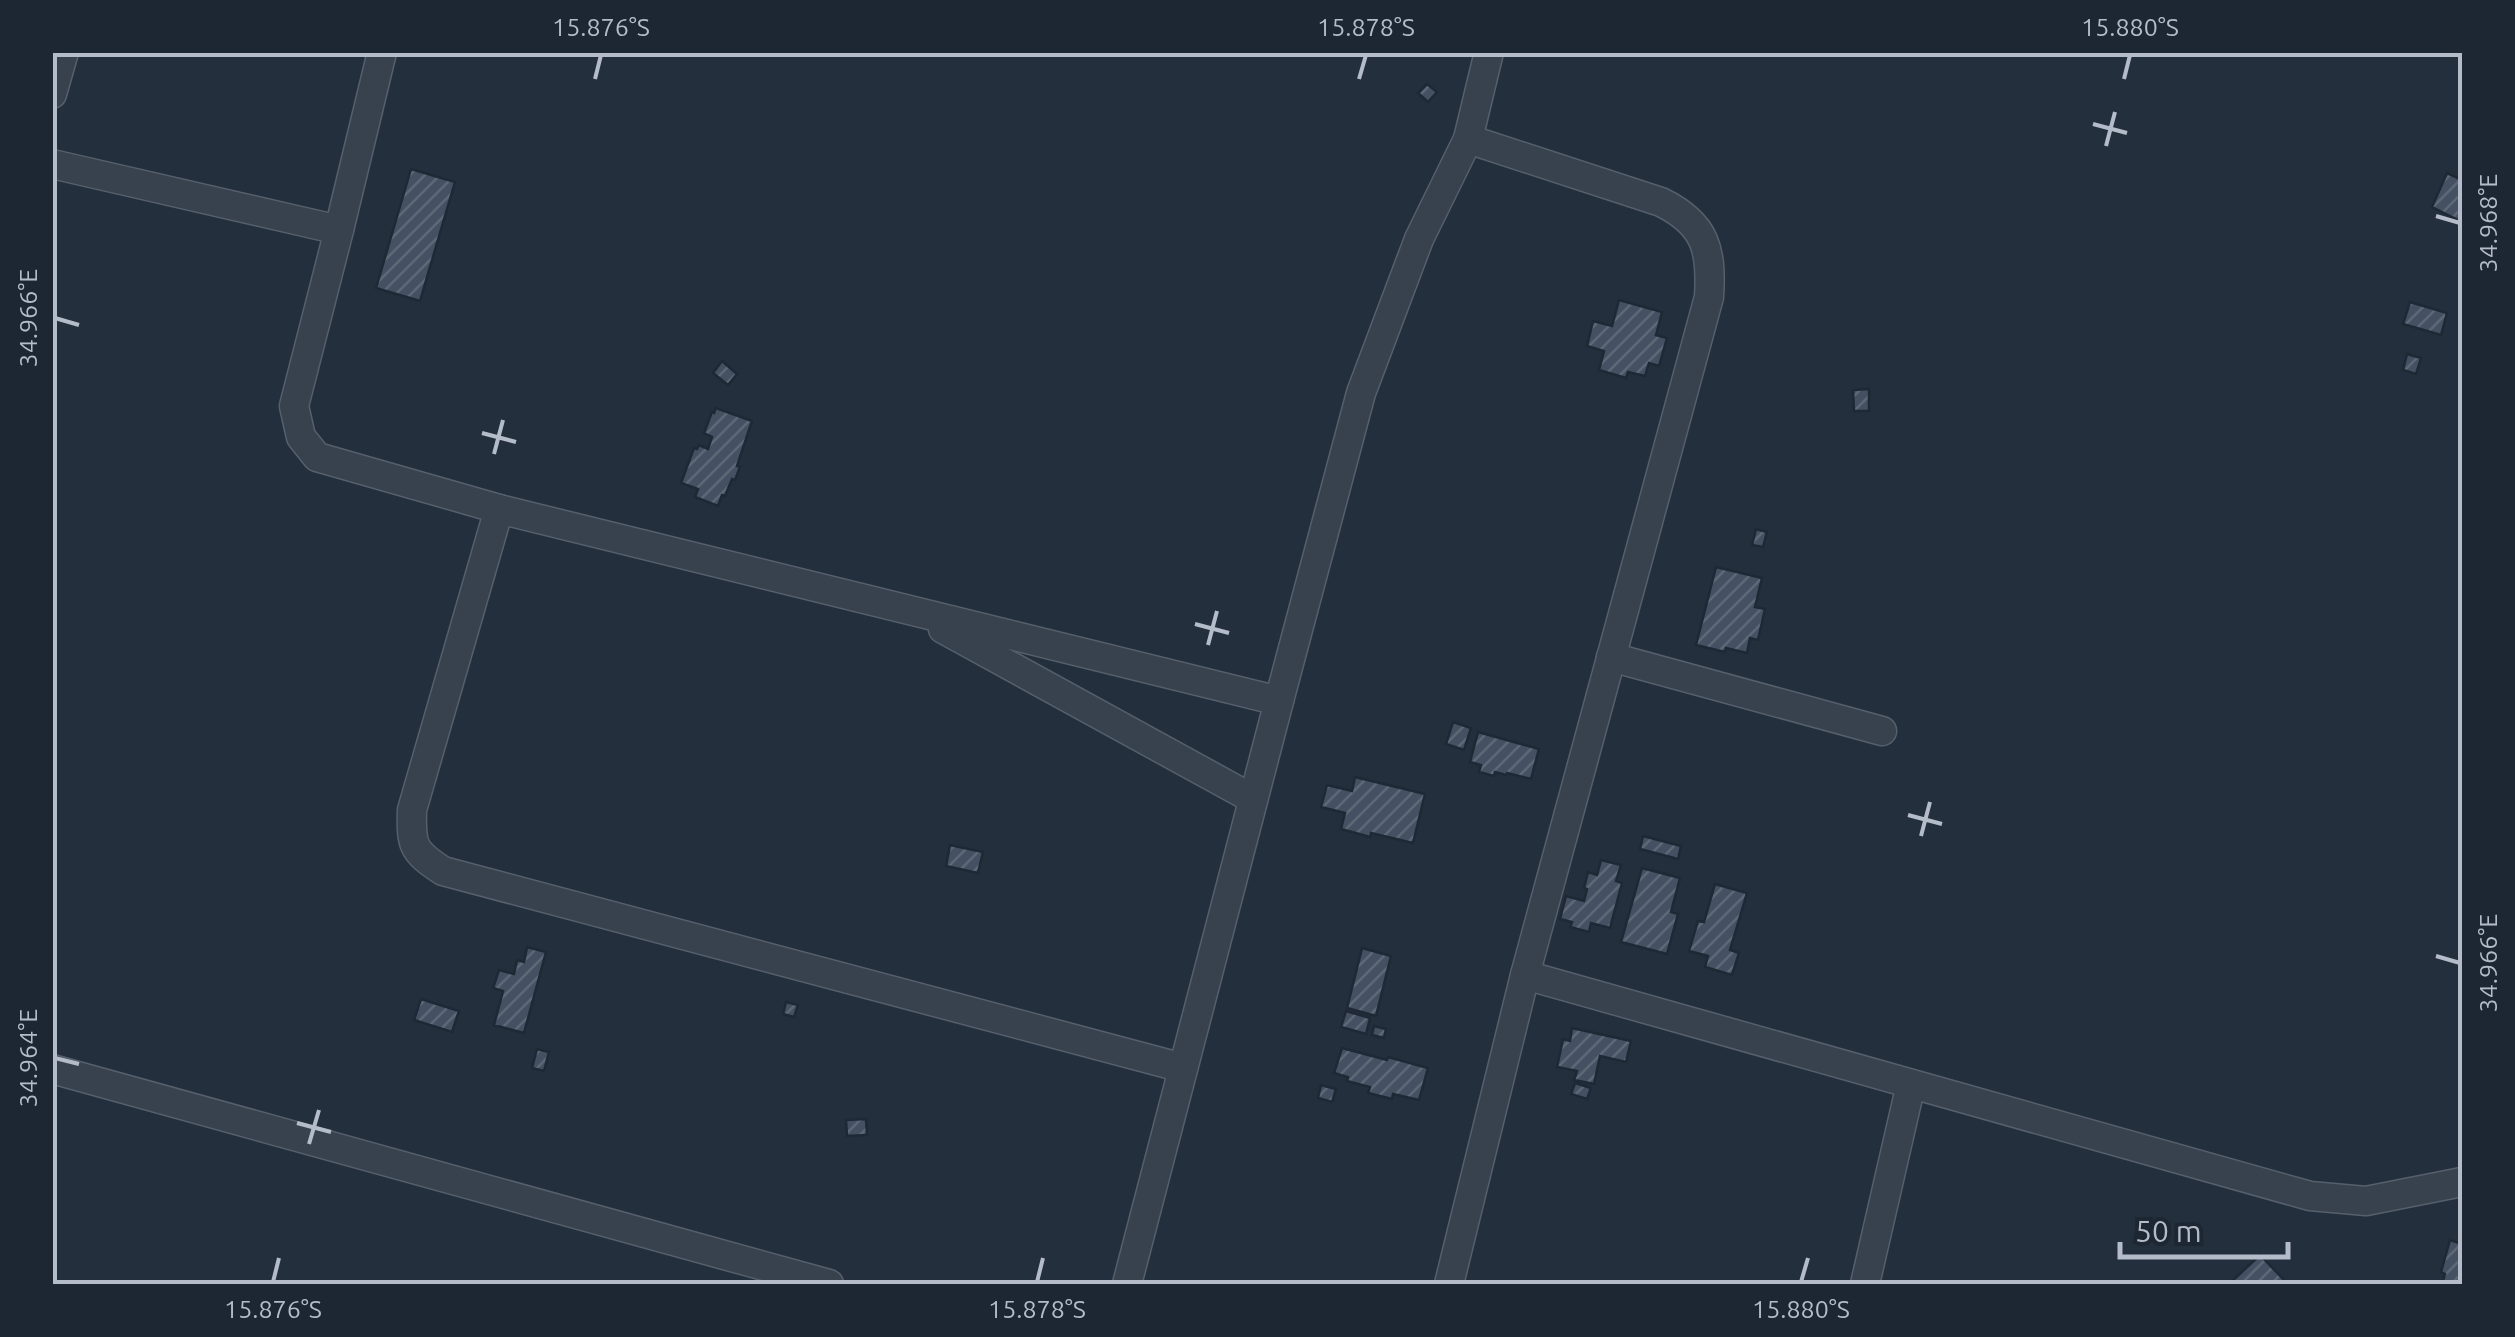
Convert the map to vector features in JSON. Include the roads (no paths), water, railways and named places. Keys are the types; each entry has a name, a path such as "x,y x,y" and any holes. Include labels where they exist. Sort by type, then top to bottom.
{"street":[{"path":"382,52 294,406 301,437 317,457 499,509 1279,701"},
{"path":"1127,1284 1361,393 1419,239 1468,139 1488,53"},
{"path":"1449,1284 1526,975 1709,297 1711,268 1705,240 1678,210 1468,139"},
{"path":"52,164 339,230"},
{"path":"499,509 412,810 411,838 424,859 442,872 1183,1068"},
{"path":"909,610 1253,799"},
{"path":"1611,658 1882,731"},
{"path":"1526,975 2310,1196 2366,1201 2462,1182"},
{"path":"52,1070 795,1280 829,1284"},
{"path":"1865,1284 1912,1084"}]}
